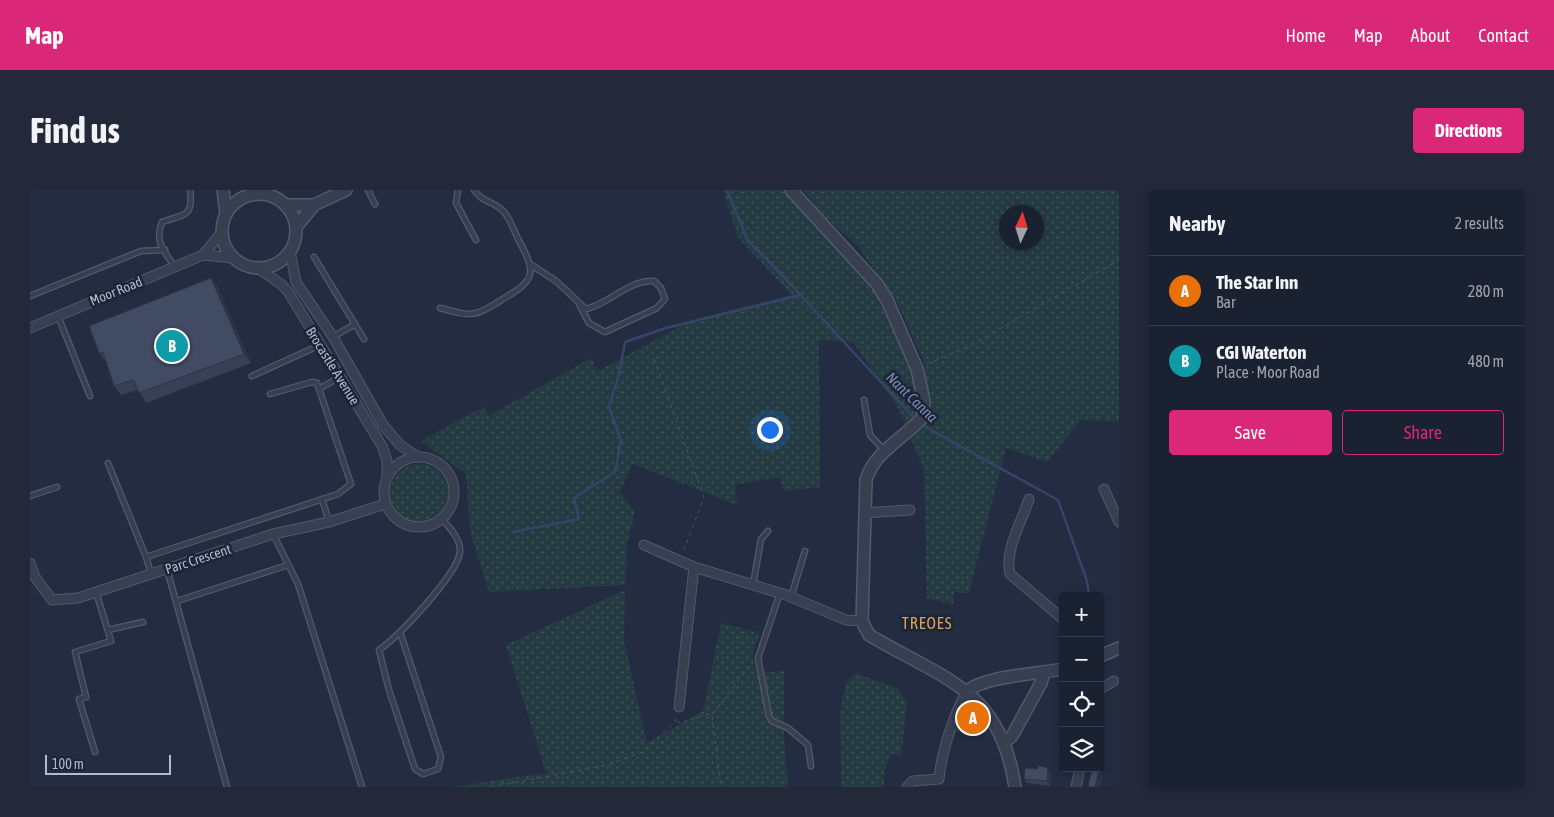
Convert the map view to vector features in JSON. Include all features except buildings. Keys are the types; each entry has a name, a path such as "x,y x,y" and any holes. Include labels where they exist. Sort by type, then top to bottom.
{"street":[{"path":"203,256 222,232 226,214 224,190"},
{"path":"285,205 314,205 346,190"},
{"path":"791,190 882,292 897,320 917,368 924,401 918,422 885,451 869,470 864,513 865,565 862,621 869,635 923,664 967,691 992,720 1005,742 1012,762 1015,787"},
{"path":"222,232 227,250 233,258 241,263 258,268 276,264 290,251 295,239 296,227 292,215 285,205 270,196 250,192 226,214"},
{"path":"296,227 314,205"},
{"name":"Brocastle Avenue","path":"290,251 296,282 333,337 383,424 400,445 418,457"},
{"name":"Moor Road","path":"30,328 203,256 233,258"},
{"name":"Brocastle Avenue","path":"258,268 282,285 289,293 382,446 387,460 387,476"},
{"path":"418,457 436,462 444,468 453,484 452,503 442,518 424,527 405,525 397,520 385,504 383,495 387,476 400,463 418,457"},
{"path":"1104,490 1119,522"},
{"path":"1029,499 1009,555 1008,566 1010,574 1059,616"},
{"name":"Parc Crescent","path":"30,563 35,577 52,600 78,598 273,534 329,522 385,504"},
{"path":"864,513 910,510"},
{"path":"644,544 694,567 780,593 846,620 862,621"},
{"path":"679,706 694,567"},
{"path":"1104,654 1119,648"},
{"path":"907,787 913,781 939,779 944,750 961,702 967,691 973,686 989,681 1059,670"},
{"path":"1005,742 1012,736 1041,683 1044,673"},
{"path":"1104,688 1114,682"},
{"path":"1076,787 1079,772"}],"lane":[{"path":"175,267 159,242 159,231 162,222 188,213 192,202 190,190"},
{"path":"368,190 376,204"},
{"path":"458,190 456,203 476,240"},
{"path":"440,308 465,315 477,314 524,287 529,278 530,264 504,210 479,198 474,190"},
{"path":"30,296 141,251 165,250"},
{"path":"314,257 364,339"},
{"path":"530,264 556,281 586,309 598,306 642,280 654,281 661,288 665,299 656,308 605,332 589,323 579,304"},
{"path":"58,316 90,396"},
{"path":"333,337 355,324"},
{"path":"252,376 320,345"},
{"path":"319,389 340,377"},
{"path":"146,557 338,494 351,484 317,383 312,382 270,394"},
{"path":"864,400 870,435 875,444 885,451"},
{"path":"108,463 151,574"},
{"path":"30,496 57,487"},
{"path":"322,499 329,522"},
{"path":"400,632 441,757 438,769 423,774 415,769 389,690 380,650 400,632 454,567 460,551 455,534 442,518"},
{"path":"753,585 761,539 768,531"},
{"path":"273,534 298,584 362,787"},
{"path":"791,597 805,551"},
{"path":"176,601 288,565"},
{"path":"167,569 227,787"},
{"path":"95,752 79,700 86,698 75,652 111,641 96,592"},
{"path":"780,593 758,658 769,716 772,721 788,728 808,745 811,766"},
{"path":"108,630 143,622"}],"path":[{"path":"917,368 970,346 1119,260"},
{"path":"654,360 704,497 680,561"},
{"path":"720,787 712,715 754,660 758,658"},
{"path":"492,787 607,765 643,752 675,720 679,706"},
{"path":"675,720 681,723 706,714 712,715"}],"shaded area":[{"path":"723,190 788,190 870,283 883,304 919,391 918,415 906,427 897,406 853,342 819,340 820,487 784,491 780,477 735,485 737,505 633,464 620,492 635,512 627,544 626,585 489,592 470,533 466,474 421,441 485,406 488,416 591,358 598,371 692,320 792,295 738,238"},
{"path":"803,190 1119,190 1119,422 1081,420 1047,462 1006,448 969,593 954,592 953,604 927,599 924,469 911,439 925,423 929,408 923,360 899,306 858,246 824,216"},
{"path":"419,464 430,466 443,477 448,493 446,504 435,517 419,522 408,520 395,509 390,493 392,482 403,469"},
{"path":"625,590 624,640 647,743 703,711 721,623 760,633 752,655 757,673 784,671 784,737 788,787 451,787 546,773 506,645"},
{"path":"856,673 897,688 907,702 901,757 890,753 884,777 884,787 841,787 840,712 846,682"}],"waterway":[{"name":"Nant Canna","path":"727,190 748,241 782,275 916,420"},
{"path":"513,532 579,519 574,498 615,472 621,440 609,407 619,375 625,342 666,328 800,295"},
{"name":"Nant Canna","path":"920,424 1058,500 1087,581 1088,592"},
{"name":"Nant Canna","path":"1104,661 1111,658"}],"place":[{"name":"CGI Waterton","path":"172,346"},
{"name":"The Star Inn","path":"973,718"}],"district":[{"name":"TREOES","path":"927,623"}]}
